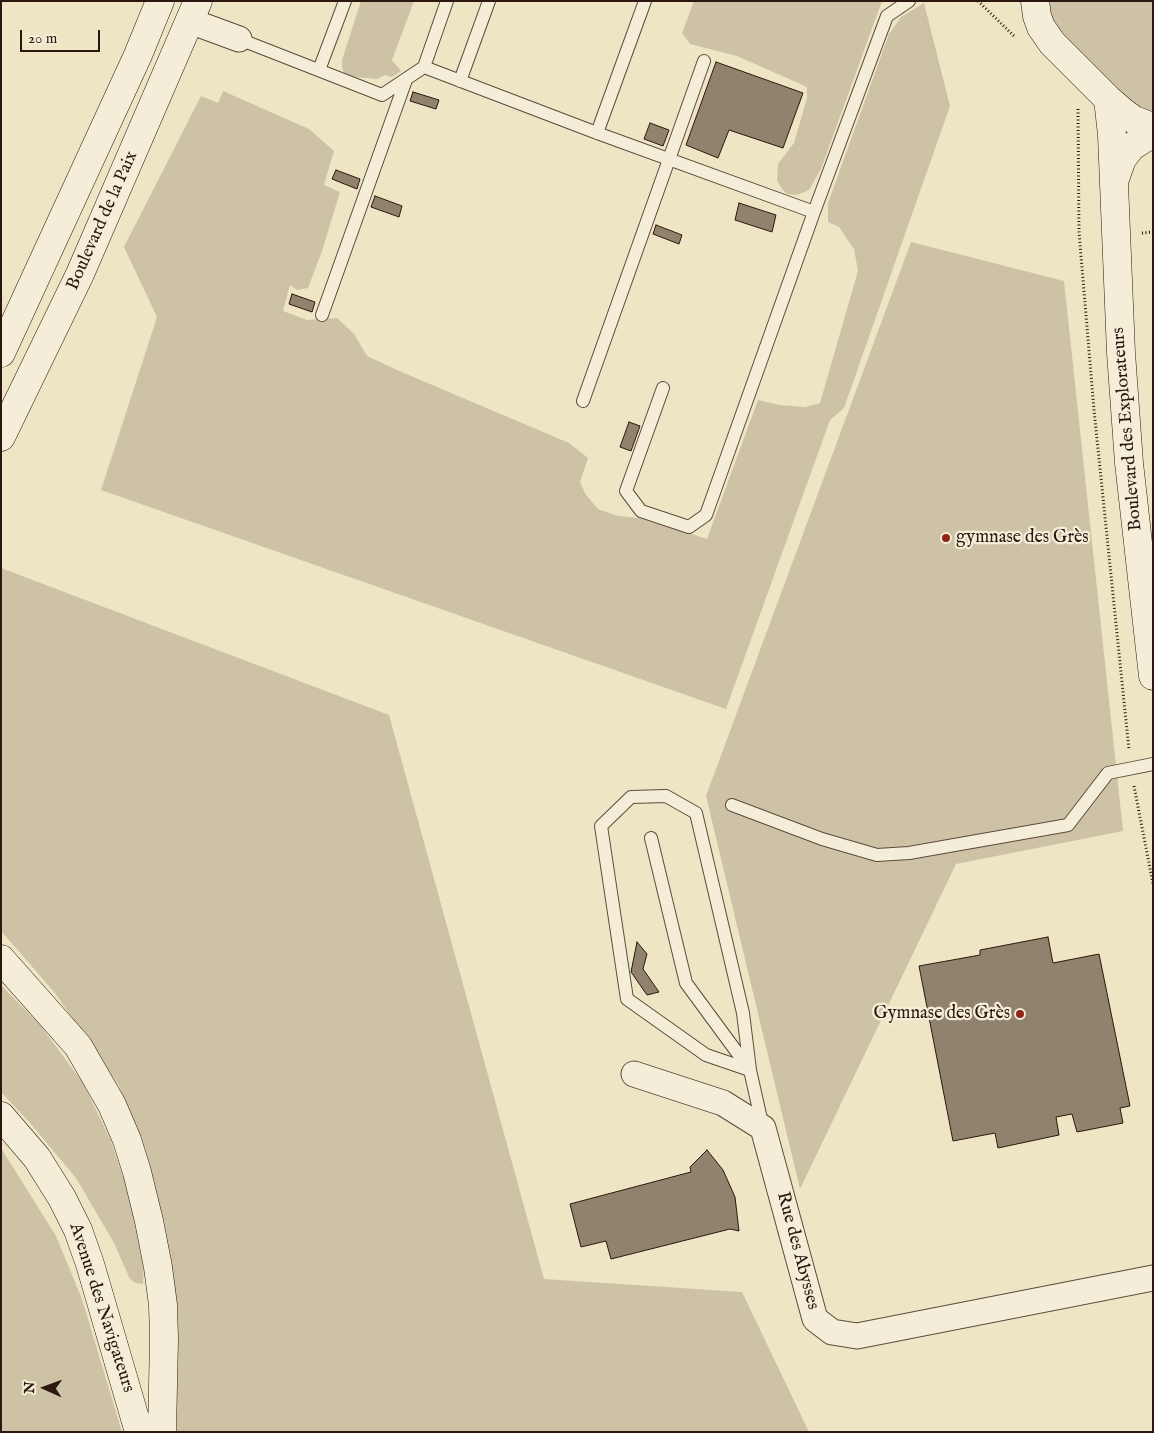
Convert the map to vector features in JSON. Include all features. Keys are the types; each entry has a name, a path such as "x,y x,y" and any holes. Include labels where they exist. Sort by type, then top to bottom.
{"main road":[{"path":"1,353 138,55 160,1"},
{"path":"1035,1 1037,16 1046,36 1108,99 1134,120 1153,127"},
{"name":"Boulevard de la Paix","path":"1,437 80,274 194,11"},
{"name":"Boulevard des Explorateurs","path":"1108,99 1112,135 1121,353 1129,463 1153,676"},
{"name":"Boulevard des Explorateurs","path":"1114,181 1122,159 1131,147 1153,134"},
{"name":"Avenue des Navigateurs","path":"1,960 78,1046 112,1105 127,1140 137,1172 148,1221 158,1267 163,1305 162,1432"},
{"name":"Avenue des Navigateurs","path":"1,1116 37,1158 62,1198 78,1230 90,1264 139,1432"}],"street":[{"path":"194,11 239,39"},
{"path":"634,1074 723,1103 763,1128"},
{"name":"Rue des Abysses","path":"763,1128 815,1319 832,1332 857,1336 1153,1278"}],"lane":[{"path":"320,70 345,1"},
{"path":"239,39 382,95 424,67 446,1"},
{"path":"460,82 489,1"},
{"path":"597,133 645,1"},
{"path":"663,388 626,492 641,511 690,527 706,515 814,212 887,16 909,1"},
{"path":"583,401 704,60"},
{"path":"424,67 597,133 814,212"},
{"path":"322,315 406,80"},
{"path":"732,805 822,838 878,855 908,853 1068,825 1108,772 1153,764"},
{"path":"750,1070 706,1055 627,999 601,826 631,797 666,796 696,813 742,1013 750,1070 763,1128"},
{"path":"651,838 686,983 750,1070"}],"path":[{"path":"978,1 1021,43"},
{"path":"1078,108 1079,232"}],"shaded area":[{"path":"361,1 414,1 392,60 401,71 392,77 385,75 377,79 353,77 344,73 342,60"},
{"path":"694,1 882,1 821,169 809,190 797,195 787,194 777,180 778,164 794,143 807,98 807,87 737,56 690,44 682,33"},
{"path":"1047,1 1153,1 1153,116 1126,101 1055,29"},
{"path":"924,3 950,106 844,408 830,420 726,709 101,490 157,317 124,247 201,96 218,103 223,91 309,129 334,151 324,185 340,192 322,251 308,288 297,290 290,285 283,311 307,320 337,318 354,334 367,356 569,443 588,458 580,482 586,495 598,509 618,516 639,518 707,539 758,400 779,405 805,407 820,403 858,271 854,249 839,227 828,222 828,203 889,34 901,17"},
{"name":"gymnase des Grès","path":"911,242 1064,281 1123,831 956,864 800,1189 706,796"},
{"path":"1,568 389,715 544,1279 742,1292 809,1432 177,1432 175,1348 148,1165 119,1086 55,993 1,931"},
{"path":"1,985 40,1025 83,1083 111,1141 127,1188 144,1262 143,1284 136,1283 130,1279 114,1243 76,1178 1,1092"},
{"path":"1,1148 56,1236 82,1299 122,1432 1,1432"}],"building":[{"path":"716,62 803,93 783,148 729,130 718,158 686,145"},
{"path":"413,92 439,100 436,109 410,101"},
{"path":"650,123 669,130 663,146 644,139"},
{"path":"336,170 360,179 357,189 332,179"},
{"path":"375,196 402,206 399,217 371,207"},
{"path":"739,203 776,215 772,232 735,220"},
{"path":"656,225 682,235 679,244 653,234"},
{"path":"292,294 315,302 312,312 289,304"},
{"path":"629,422 640,426 631,451 620,447"},
{"name":"Gymnase des Grès","path":"1048,937 1053,963 1099,954 1130,1106 1120,1108 1123,1123 1077,1132 1072,1114 1056,1117 1059,1135 998,1148 995,1133 953,1141 919,966 980,955 980,950"},
{"path":"637,942 647,954 643,969 659,992 647,995 631,972"},
{"path":"707,1150 723,1170 735,1197 739,1231 730,1229 611,1259 606,1241 581,1247 570,1204 691,1172 690,1167"}],"place":[{"name":"gymnase des Grès","path":"946,538"},
{"name":"Gymnase des Grès","path":"1020,1014"}]}
